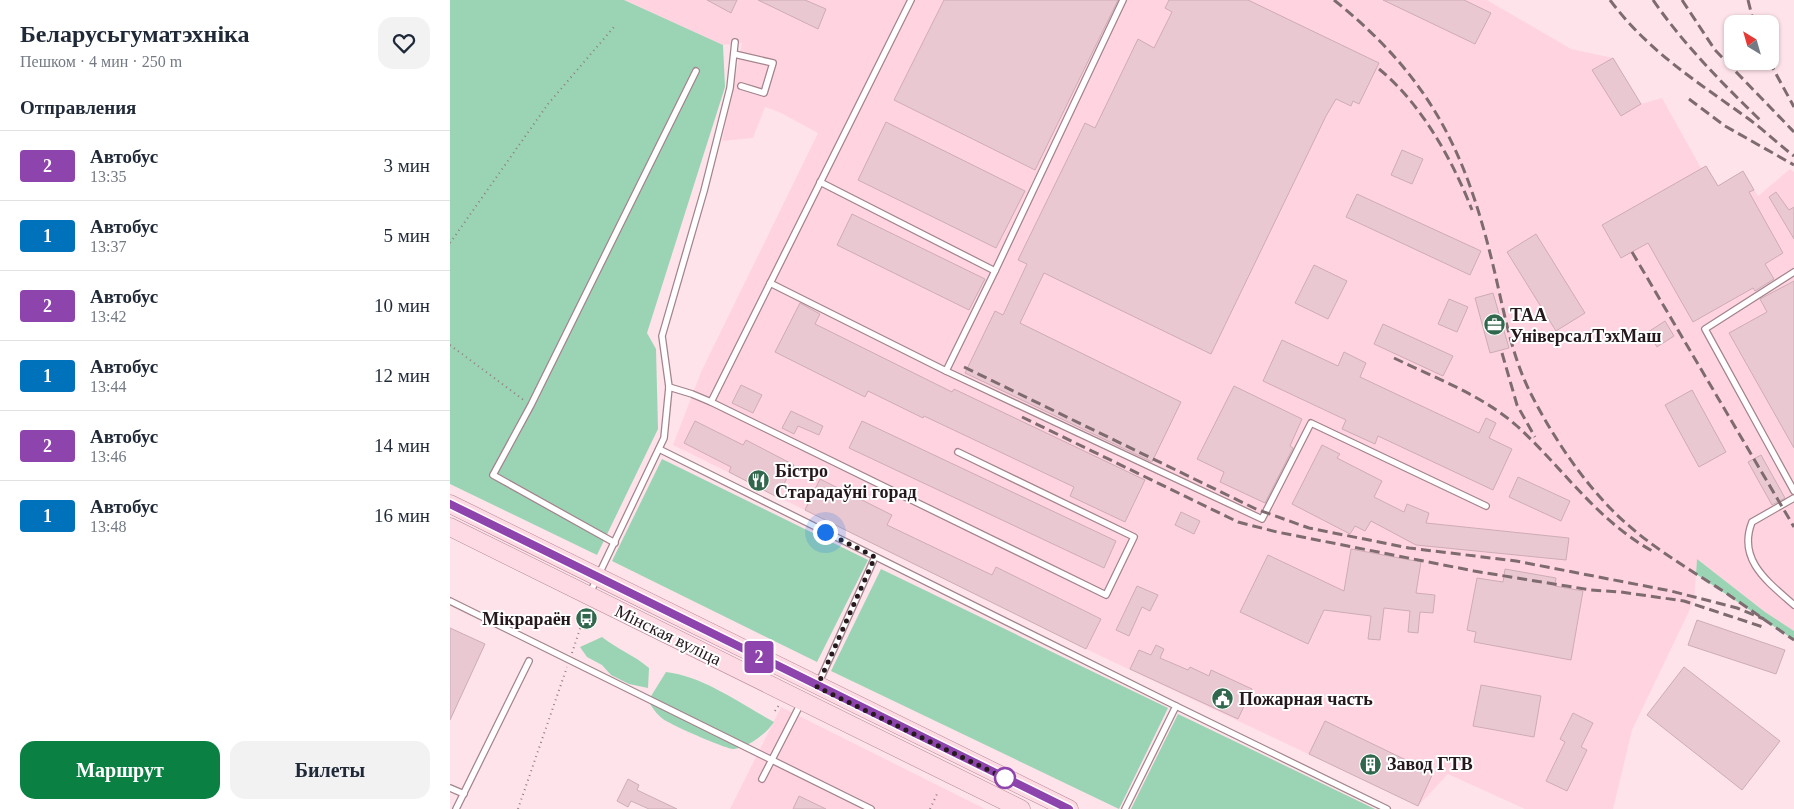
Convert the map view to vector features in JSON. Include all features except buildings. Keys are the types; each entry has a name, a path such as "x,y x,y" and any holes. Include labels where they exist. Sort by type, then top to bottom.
{"main road":[{"name":"Мінская вуліца","path":"450,504 598,576 817,687 1069,809"},
{"name":"Мінская вуліца","path":"450,527 1021,809"},
{"path":"666,634 662,623 664,618 673,614"}],"lane":[{"path":"711,402 911,0"},
{"path":"946,371 1123,0"},
{"path":"589,596 664,438 669,387 662,336 730,88 736,42"},
{"path":"734,54 773,63 764,93 741,86"},
{"path":"615,543 493,475 531,405 696,71"},
{"path":"820,182 995,271"},
{"path":"1794,272 1705,329 1794,491"},
{"path":"770,283 946,371 1262,520 1311,423 1486,506"},
{"path":"669,387 711,402 1106,595 1134,537 958,452"},
{"path":"659,449 1387,809"},
{"path":"1794,498 1752,522 1746,544 1750,557 1756,567 1794,605"},
{"path":"817,687 875,557"},
{"path":"450,601 569,662 871,809"},
{"path":"456,809 529,661"},
{"path":"762,779 802,701"},
{"path":"1125,809 1176,706"},
{"path":"450,788 464,794"}],"path":[{"path":"450,243 548,104 614,27"},
{"path":"450,345 531,405"},
{"path":"518,809 584,617"},
{"path":"930,809 938,792"}],"shaded area":[{"path":"624,0 1487,0 1571,49 1613,58 1641,104 1662,98 1701,168 1706,166 1718,186 1743,171 1758,196 1790,169 1794,172 1794,631 1765,612 1697,559 1694,601 1632,730 1613,809 1525,809 1448,774 1418,806 1086,649 673,445 701,372 818,133 779,112 765,107 753,138 722,141 742,43 723,45"},
{"path":"781,707 985,809 730,809"}],"green space":[{"path":"450,0 624,0 723,45 725,87 647,333 656,349 658,429 597,555 450,484"},
{"path":"662,459 868,560 817,662 612,561"},
{"path":"1697,559 1765,612 1794,631 1794,640 1696,574"},
{"path":"881,569 1168,708 1119,809 831,671"},
{"path":"602,637 649,668 648,688 629,684 611,675 602,665 587,657 580,647"},
{"path":"666,672 694,679 708,685 774,722 757,739 745,746 734,749 687,731 661,717 648,701"},
{"path":"1178,714 1375,809 1131,809"}],"railway":[{"path":"1334,0 1394,56 1417,85 1437,116 1454,148 1469,182 1481,220 1508,329 1524,378 1548,425 1577,469 1623,521 1664,553 1794,640"},
{"path":"1610,0 1640,35 1657,50 1794,156"},
{"path":"1653,0 1691,48 1761,121"},
{"path":"1682,0 1715,50 1794,132"},
{"path":"1748,0 1752,15"},
{"path":"1379,69 1409,98 1434,134 1455,172 1472,210"},
{"path":"1774,70 1794,107"},
{"path":"1689,99 1725,126 1794,165"},
{"path":"1632,252 1794,527"},
{"path":"1502,353 1517,405 1535,437"},
{"path":"1394,358 1474,396 1503,415 1534,442 1581,493 1615,525 1654,552"},
{"path":"964,367 1256,509 1309,528 1409,548 1516,561 1671,591 1737,608 1764,619"},
{"path":"1022,417 1238,522 1277,532 1474,571 1591,590 1621,592 1684,601 1763,627"}],"bus line":[{"name":"2","path":"450,504 598,576 817,687 1069,809"}],"place":[{"name":"ТАА УніверсалТэхМаш","path":"1494,325"},
{"name":"Бістро Старадаўні горад","path":"759,481"},
{"name":"Мікрараён","path":"587,619"},
{"name":"Пожарная часть","path":"1223,699"},
{"name":"Завод ГТВ","path":"1371,764"}],"route":[{"path":"825,532 875,557 817,687 1005,778"}]}
